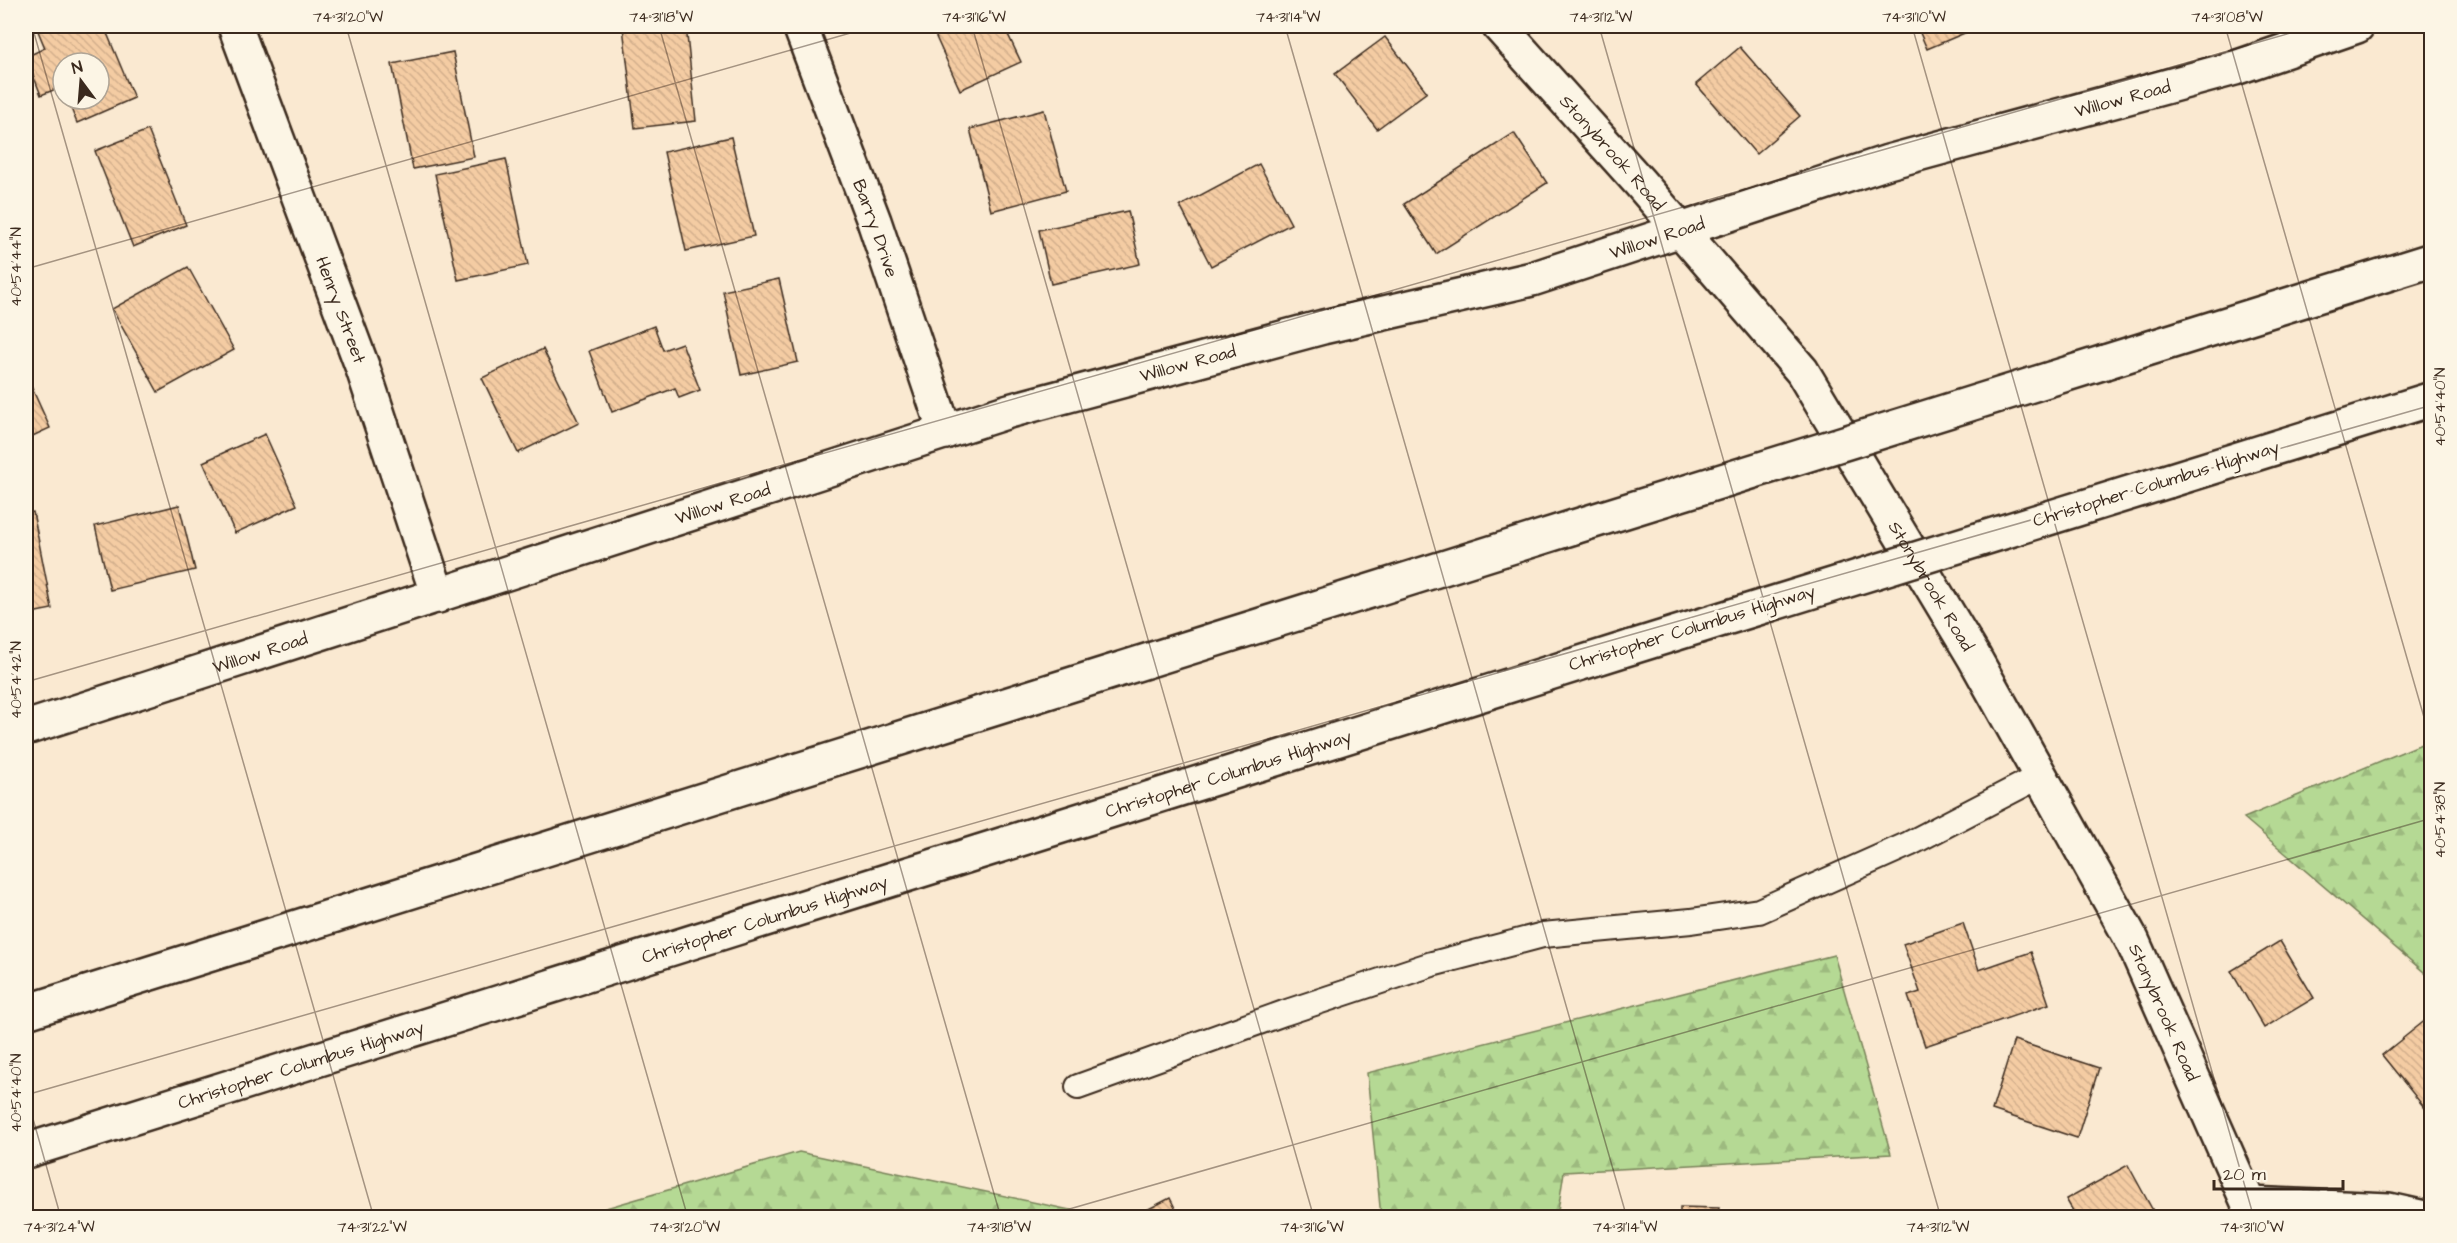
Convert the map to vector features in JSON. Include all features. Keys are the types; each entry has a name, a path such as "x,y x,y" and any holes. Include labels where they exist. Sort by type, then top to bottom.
{"main road":[{"name":"Henry Street","path":"235,26 362,366 438,596"},
{"name":"Barry Drive","path":"800,26 874,221 945,432"},
{"name":"Stonybrook Road","path":"1498,26 1681,230 1802,371 1974,657 2132,940 2252,1211"},
{"name":"Willow Road","path":"26,728 1010,411 1323,327 1532,279 1888,162 2235,68 2358,26"},
{"path":"26,1012 2432,260"},
{"name":"Christopher Columbus Highway","path":"26,1151 1632,647 2432,399"},
{"path":"2252,1211 2390,1210 2425,1218"}],"lane":[{"path":"1078,1087 1284,1013 1443,961 1543,935 1691,921 1759,911 1909,844 2040,776"}],"green space":[{"path":"2431,740 2431,978 2244,818"},
{"path":"1834,955 1891,1154 1564,1172 1557,1217 1381,1217 1367,1073"},
{"path":"799,1152 1103,1217 575,1217"}],"building":[{"path":"52,26 104,26 134,98 111,108 111,51 51,51 51,91 41,95 26,57 45,48 38,31"},
{"path":"347,26 420,26 420,30 346,28"},
{"path":"686,26 696,121 635,128 623,27"},
{"path":"931,26 1004,26 1021,62 960,90"},
{"path":"1917,26 1981,26 1927,49"},
{"path":"1385,37 1427,92 1377,129 1335,74"},
{"path":"1740,47 1800,116 1756,154 1696,84"},
{"path":"453,52 474,157 413,169 392,64"},
{"path":"1044,110 1066,191 991,211 970,129"},
{"path":"72,111 104,111 77,123"},
{"path":"148,130 186,225 133,247 95,151"},
{"path":"1514,133 1547,183 1436,254 1404,204"},
{"path":"731,137 754,236 686,251 664,152"},
{"path":"506,159 528,265 458,280 435,174"},
{"path":"1259,164 1291,224 1211,266 1180,206"},
{"path":"1128,211 1140,264 1051,284 1039,230"},
{"path":"188,267 234,350 158,392 112,309"},
{"path":"779,279 798,362 741,375 723,291"},
{"path":"654,326 663,350 682,343 700,390 679,398 675,388 612,412 589,351"},
{"path":"543,349 579,423 518,453 482,378"},
{"path":"26,375 50,428 26,439"},
{"path":"265,434 297,505 235,533 203,462"},
{"path":"179,505 195,570 110,590 95,526"},
{"path":"33,512 52,609 26,614 26,513"},
{"path":"1963,923 1979,970 2031,952 2049,1004 1925,1046 1908,996 1920,992 1903,944"},
{"path":"2280,941 2314,998 2264,1028 2231,971"},
{"path":"2432,1015 2432,1117 2382,1055"},
{"path":"2014,1040 2099,1068 2077,1138 1992,1110"},
{"path":"2128,1165 2157,1218 2077,1218 2066,1199"},
{"path":"1170,1198 1180,1218 1131,1218"},
{"path":"1680,1207 1719,1208 1718,1218 1680,1218"}]}
